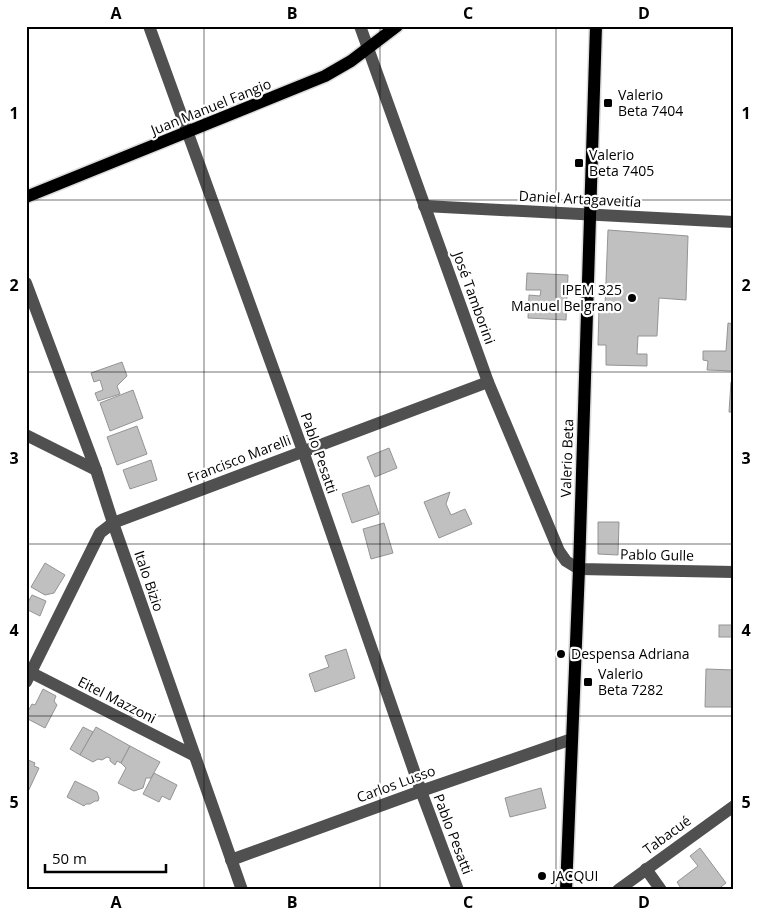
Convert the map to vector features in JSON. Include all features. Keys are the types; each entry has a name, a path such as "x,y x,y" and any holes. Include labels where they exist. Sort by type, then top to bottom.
{"main road":[{"name":"Juan Manuel Fangio","path":"26,197 325,76 351,61 396,26"},
{"name":"Valerio Beta","path":"566,890 579,569 596,26"}],"street":[{"name":"Pablo Pesatti","path":"150,26 303,451 421,792 458,890"},
{"name":"José Tamborini","path":"360,26 488,382 559,551 566,561 579,569"},
{"name":"Daniel Artagaveitía","path":"424,206 734,222"},
{"name":"Italo Bizio","path":"26,283 96,470 242,890"},
{"name":"Francisco Marelli","path":"113,523 488,382"},
{"path":"26,435 96,470"},
{"path":"28,675 100,533 113,523"},
{"name":"Pablo Gulle","path":"579,569 734,572"},
{"name":"Eitel Mazzoni","path":"28,675 195,756"},
{"name":"Carlos Lusso","path":"231,860 572,739"},
{"name":"Tabacué","path":"618,890 734,806"},
{"path":"646,869 661,890"}],"building":[{"name":"IPEM 325 Manuel Belgrano","path":"608,230 688,236 686,300 659,298 657,336 638,336 637,354 647,354 647,366 606,365 606,345 598,345 599,307 605,307"},
{"path":"527,273 568,275 566,320 528,318 529,295 540,296 541,290 526,290"},
{"path":"728,323 734,324 734,371 707,370 708,361 703,360 703,351 726,351"},
{"path":"122,362 127,376 117,386 120,394 98,401 95,393 103,390 100,380 94,382 91,373"},
{"path":"731,382 734,383 734,412 729,412"},
{"path":"133,390 143,418 110,431 100,403"},
{"path":"137,426 147,454 117,465 107,437"},
{"path":"389,448 397,468 375,477 367,457"},
{"path":"151,460 157,480 130,489 123,470"},
{"path":"369,485 379,514 352,523 342,494"},
{"path":"450,492 446,504 451,515 465,509 472,524 439,538 424,502"},
{"path":"598,522 619,522 618,555 598,554"},
{"path":"384,523 393,553 371,559 363,529"},
{"path":"45,563 65,575 54,593 45,595 31,587"},
{"path":"32,595 46,601 40,616 26,609"},
{"path":"719,625 734,625 734,637 719,637"},
{"path":"346,649 355,678 315,692 309,674 329,667 325,656"},
{"path":"706,669 734,670 734,707 705,707"},
{"path":"43,689 56,696 54,701 57,705 45,728 26,718 32,704 35,705"},
{"path":"83,727 93,732 80,755 70,749"},
{"path":"96,727 130,746 121,763 117,761 115,765 107,757 93,762 80,755"},
{"path":"130,746 160,762 151,778 146,778 143,788 134,791 118,783 126,768 121,763"},
{"path":"26,759 35,763 34,766 39,768 26,796"},
{"path":"154,773 177,785 170,800 162,796 159,802 143,794"},
{"path":"75,781 97,792 98,801 84,806 67,797"},
{"path":"541,788 546,808 510,817 505,798"},
{"path":"700,848 726,883 717,890 682,890 677,882 698,866 690,856"}],"place":[{"name":"Valerio Beta 7404","path":"608,103"},
{"name":"Valerio Beta 7405","path":"579,163"},
{"name":"IPEM 325 Manuel Belgrano","path":"632,298"},
{"name":"Despensa Adriana","path":"561,654"},
{"name":"Valerio Beta 7282","path":"588,682"},
{"name":"JACQUI","path":"542,876"}]}
